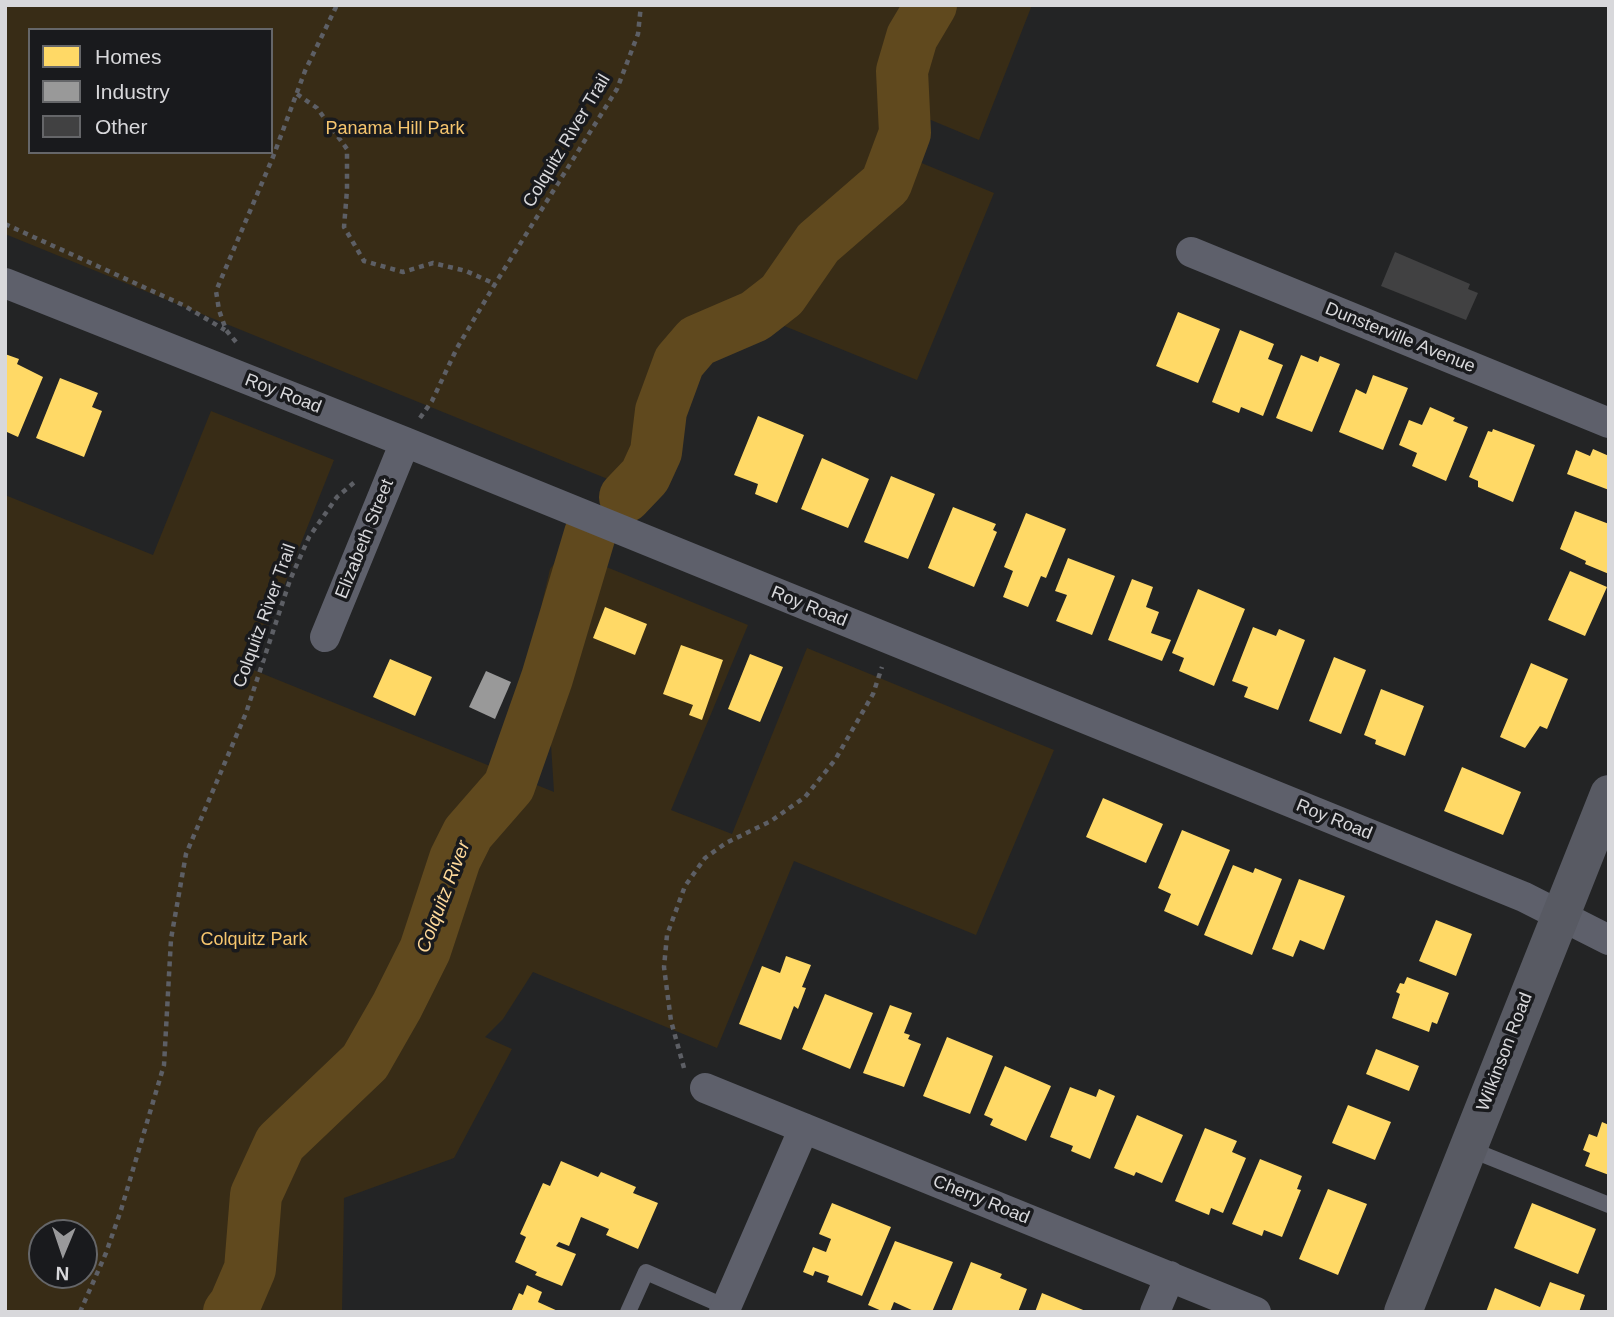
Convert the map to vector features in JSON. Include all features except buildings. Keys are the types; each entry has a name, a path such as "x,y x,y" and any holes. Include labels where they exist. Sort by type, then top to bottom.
{"main road":[{"name":"Wilkinson Road","path":"1403,1312 1559,914 1609,794"}],"street":[{"name":"Dunsterville Avenue","path":"1191,252 1609,423"},
{"name":"Roy Road","path":"5,283 405,442 1524,897 1609,940"},
{"name":"Elizabeth Street","path":"325,637 405,442"},
{"name":"Cherry Road","path":"705,1088 1256,1312"},
{"path":"725,1310 804,1128"},
{"path":"1155,1312 1170,1276"}],"lane":[{"path":"1467,1148 1609,1205"},
{"path":"628,1312 646,1272 725,1310"}],"path":[{"path":"273,152 305,71 337,5"},
{"name":"Colquitz River Trail","path":"405,442 432,401 457,348 495,284 617,89 638,34 642,5"},
{"path":"297,94 317,108 347,149 344,227 364,261 403,272 433,263 466,271 495,284"},
{"path":"226,330 216,291 272,154"},
{"path":"5,225 183,305 226,330 243,350 233,375"},
{"name":"Colquitz River Trail","path":"80,1312 106,1253 121,1210 163,1065 167,1039 171,939 186,854 246,713 290,580 309,537 337,496 366,473"},
{"path":"705,1088 685,1070 671,1021 664,967 667,935 685,886 705,858 771,821 805,797 835,760 873,694 891,640"}],"green space":[{"name":"Panama Hill Park","path":"5,5 1032,5 979,140 902,108 904,126 895,152 994,193 917,380 777,323 774,329 765,334 703,344 693,351 683,371 679,420 674,443 667,451 620,484 5,234"},
{"name":"Colquitz Park","path":"211,411 334,460 251,669 554,792 542,603 550,569 565,550 748,625 671,810 732,834 807,648 1054,750 976,935 794,861 717,1048 533,972 503,1019 485,1037 512,1049 454,1158 344,1198 342,1312 5,1312 5,495 153,555"}],"waterway":[{"name":"Colquitz River","path":"625,497 645,476 656,452 661,411 679,362 697,341 755,316 782,295 818,243 886,184 905,133 902,71 912,37 931,5"},
{"name":"Colquitz River","path":"229,1312 250,1269 256,1195 280,1143 365,1062 425,950 455,859 468,833 509,786 547,678 590,534"}]}
